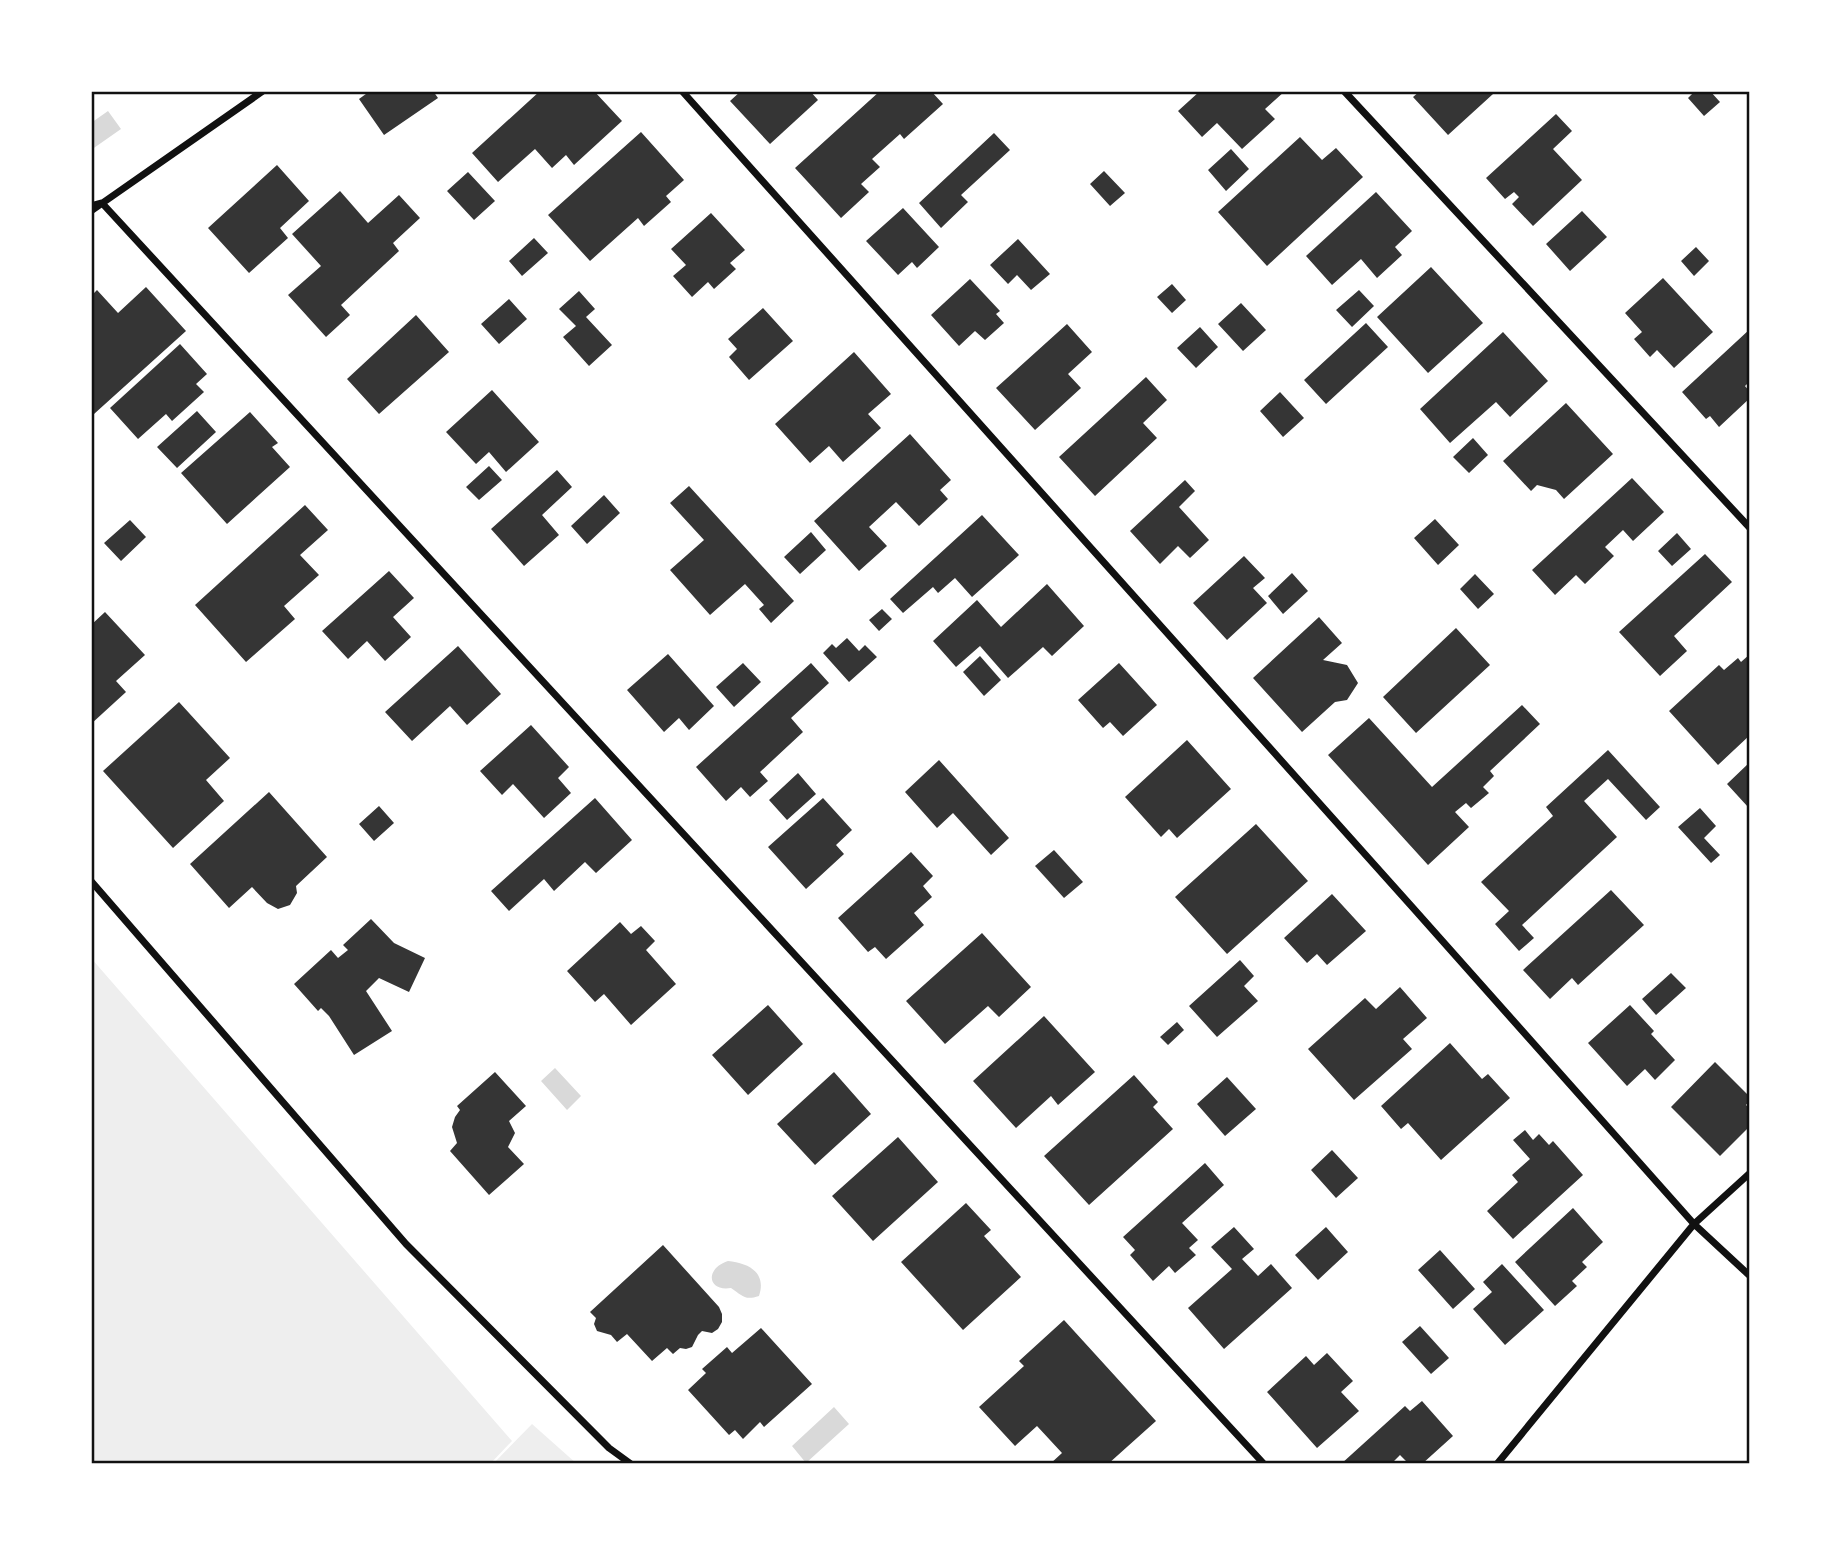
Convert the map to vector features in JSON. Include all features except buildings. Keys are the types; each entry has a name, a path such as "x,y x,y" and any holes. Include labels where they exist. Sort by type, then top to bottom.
{"street":[{"path":"91,211 263,91"},
{"path":"682,91 1694,1224 1750,1276"},
{"path":"1345,91 1750,528"},
{"path":"91,206 102,204"},
{"path":"102,204 1264,1464"},
{"path":"91,881 406,1244 609,1448 631,1464"},
{"path":"1497,1464 1694,1224 1750,1173"}],"shaded area":[{"path":"108,111 121,129 91,150 91,123"},
{"path":"91,958 512,1441 490,1464 91,1464"},
{"path":"555,1068 581,1096 567,1110 541,1081"},
{"path":"728,1261 754,1270 760,1281 759,1296 746,1298 731,1288 717,1287 712,1274"},
{"path":"834,1407 849,1424 806,1463 792,1446"},
{"path":"532,1424 577,1464 493,1464"}]}
